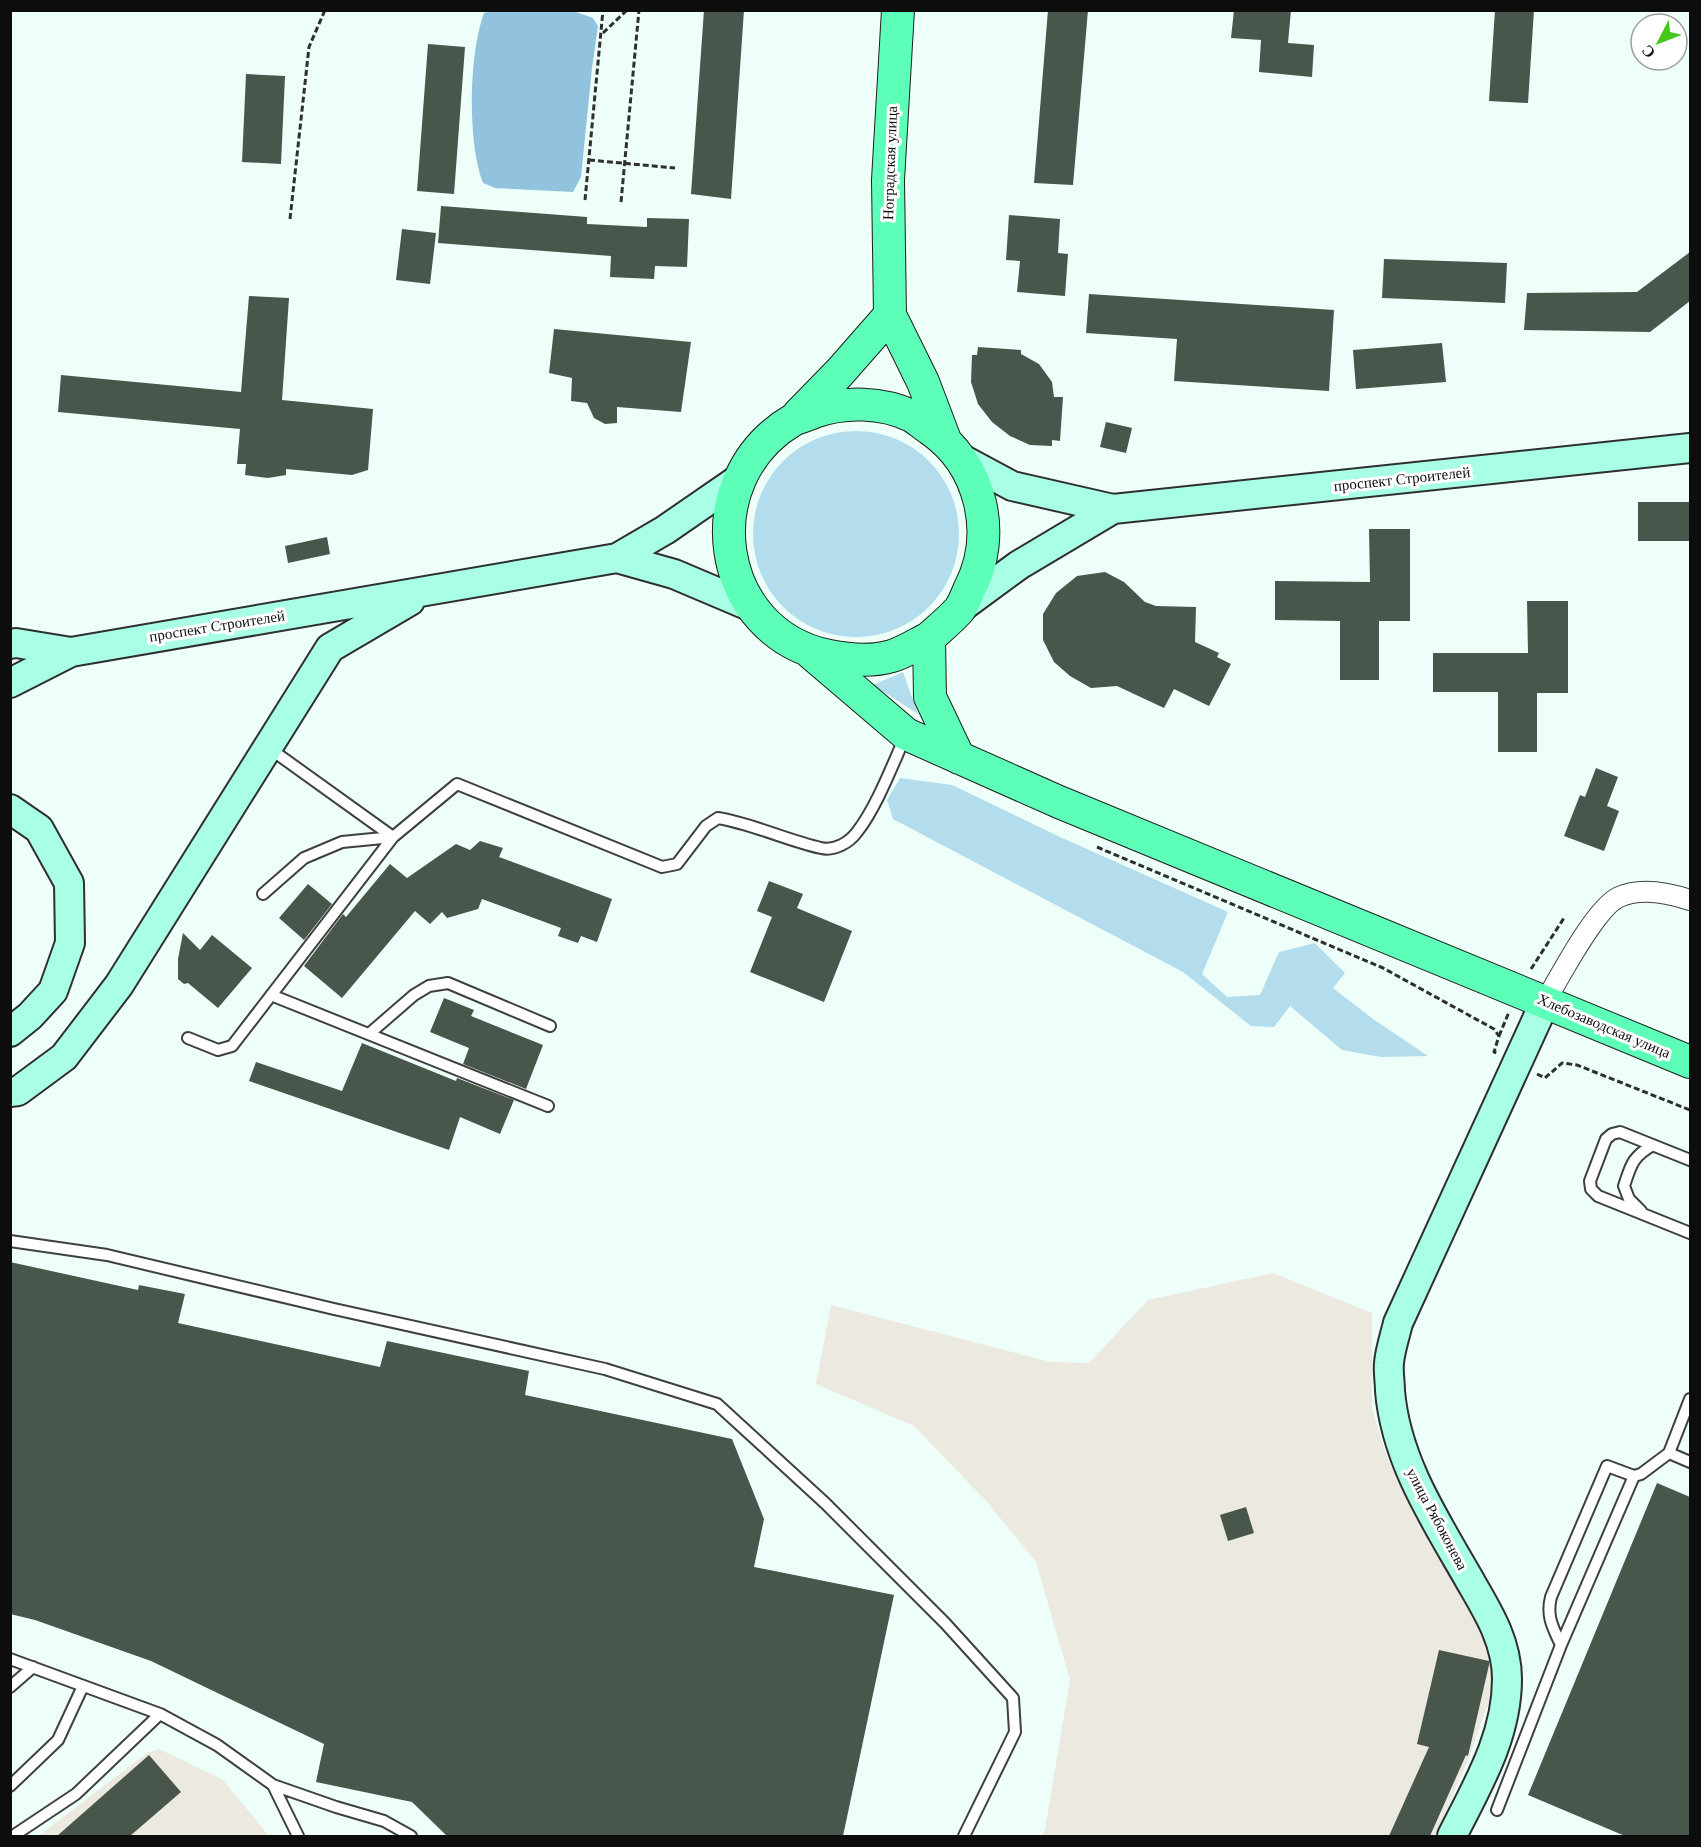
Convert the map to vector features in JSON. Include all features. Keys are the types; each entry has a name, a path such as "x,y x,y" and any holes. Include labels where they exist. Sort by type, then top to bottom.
{"main road":[{"name":"Ноградская улица","path":"890,315 888,180 898,10"},
{"path":"959,758 906,734 811,653 778,634 752,607 736,577 728,544 729,511 739,478 762,445 794,420 890,315 954,450 979,495 985,535 978,574 960,609"},
{"path":"794,420 832,406 873,405 912,417 954,450 1012,486 1113,509"},
{"name":"проспект Строителей","path":"1113,509 1690,448"},
{"path":"617,558 665,530 739,478"},
{"path":"811,653 851,661 892,656 929,639 960,609 1019,565 1113,509"},
{"path":"617,558 674,574 752,607"},
{"name":"проспект Строителей","path":"10,644 71,652 617,558"},
{"path":"10,1092 18,1091 64,1057 119,985 330,648 424,592"},
{"path":"929,639 930,697 959,758"},
{"path":"10,683 71,652"},
{"name":"Хлебозаводская улица","path":"959,758 1059,802 1690,1062"},
{"path":"10,809 39,829 69,883 70,943 53,991 30,1016 10,1032"},
{"name":"улица Рябоконева","path":"1452,1836 1491,1757 1502,1721 1507,1679 1505,1652 1495,1624 1418,1489 1403,1452 1392,1414 1388,1364 1398,1323 1518,1064 1532,996"}],"street":[{"path":"1532,996 1593,921 1617,897 1639,892 1671,894 1690,900"}],"lane":[{"path":"188,1038 218,1050 232,1046 393,837 456,784 662,867 677,864 706,826 718,818 738,821 823,849 839,847 856,833 880,791 906,734"},
{"path":"268,747 393,837"},
{"path":"263,894 304,858 342,842 393,837"},
{"path":"369,1034 414,995 429,986 448,983 550,1026"},
{"path":"271,995 548,1106"},
{"path":"1690,1160 1620,1132 1606,1139 1590,1181 1591,1189 1598,1196 1690,1233"},
{"path":"1645,1215 1629,1199 1624,1186 1633,1161 1641,1152 1653,1145"},
{"path":"10,1240 107,1255 334,1309 605,1369 717,1404 834,1511 945,1623 1013,1698 1015,1732 964,1836"},
{"path":"1561,1645 1550,1622 1548,1609 1551,1597 1607,1467 1634,1476 1641,1474 1669,1454 1690,1400"},
{"path":"1669,1454 1690,1462"},
{"path":"1497,1810 1561,1645 1634,1476"},
{"path":"10,1659 160,1714 217,1745 273,1785 384,1821 411,1836"},
{"path":"10,1687 33,1667"},
{"path":"10,1786 57,1740 83,1686"},
{"path":"13,1836 76,1794 160,1714"},
{"path":"273,1785 298,1836"}],"path":[{"path":"291,219 309,47 325,10"},
{"path":"585,200 603,10"},
{"path":"601,34 627,10"},
{"path":"621,202 639,10"},
{"path":"589,160 675,168"},
{"path":"1097,847 1383,968 1494,1029 1500,1036 1494,1052 1545,1078 1562,1063 1577,1065 1690,1110"}],"shaded area":[{"path":"492,11 573,11 593,18 598,26 581,177 573,192 495,188 483,183 474,145 473,74 475,51 484,13"},
{"path":"856,431 876,433 895,439 929,461 951,495 957,514 959,534 957,554 951,573 929,607 895,629 876,635 856,637 836,635 817,629 783,607 761,573 755,554 753,534 755,514 761,495 783,461 817,439 836,433"},
{"path":"903,672 918,714 873,685"},
{"path":"900,778 952,785 1060,837 1228,912 1202,974 1227,997 1260,995 1279,952 1315,943 1345,973 1333,988 1373,1019 1428,1056 1381,1057 1342,1050 1290,1006 1274,1027 1251,1026 1183,972 893,819 887,800"},
{"path":"1273,1273 1372,1313 1372,1409 1387,1457 1414,1514 1480,1627 1494,1664 1490,1698 1469,1758 1435,1836 1042,1836 1045,1830 1070,1680 1036,1562 987,1502 914,1426 816,1384 831,1305 1051,1362 1089,1363 1148,1300"},
{"path":"159,1749 222,1779 269,1836 38,1836 147,1753"}],"building":[{"path":"704,10 744,10 731,199 691,194"},
{"path":"1048,10 1088,10 1073,185 1034,183"},
{"path":"1234,10 1291,10 1288,43 1314,45 1312,77 1259,72 1261,40 1231,38"},
{"path":"1495,10 1534,10 1528,103 1489,101"},
{"path":"428,44 465,47 454,194 417,191"},
{"path":"246,74 285,76 281,164 242,162"},
{"path":"441,206 587,217 587,224 647,227 647,218 689,219 687,267 655,266 654,279 610,277 611,256 438,243"},
{"path":"1009,215 1060,219 1058,253 1068,254 1065,296 1017,292 1020,261 1006,260"},
{"path":"402,229 436,233 430,284 396,280"},
{"path":"1690,252 1690,301 1650,332 1524,330 1527,293 1637,292"},
{"path":"1384,259 1507,263 1505,303 1382,298"},
{"path":"1089,294 1334,310 1329,391 1174,381 1177,339 1086,333"},
{"path":"249,296 289,298 282,400 373,409 368,470 352,475 286,469 286,475 268,478 245,475 246,464 237,464 240,429 58,412 61,375 241,392"},
{"path":"554,329 691,342 681,412 617,407 617,423 605,424 594,418 587,403 571,401 572,378 549,373"},
{"path":"1442,343 1446,382 1356,389 1353,350"},
{"path":"978,347 1021,350 1021,354 1039,364 1052,382 1054,397 1063,397 1060,441 1052,440 1052,446 1030,445 1010,436 992,422 978,404 971,382 972,355 977,355"},
{"path":"1106,422 1132,428 1126,453 1100,447"},
{"path":"1638,502 1690,502 1690,541 1638,541"},
{"path":"1369,529 1410,529 1410,621 1379,621 1379,680 1340,680 1340,621 1275,620 1275,581 1370,582"},
{"path":"327,537 330,554 288,563 285,546"},
{"path":"1105,572 1124,582 1145,602 1156,606 1196,607 1195,642 1219,653 1217,657 1231,664 1209,706 1174,689 1164,708 1117,686 1091,688 1070,676 1054,662 1043,640 1043,614 1056,593 1077,576"},
{"path":"1527,601 1568,601 1568,693 1537,693 1537,752 1498,752 1498,692 1433,692 1433,653 1528,653"},
{"path":"1596,768 1618,777 1607,806 1619,811 1604,851 1564,836 1580,795 1585,797"},
{"path":"480,841 503,848 499,857 612,899 597,942 581,936 578,943 558,936 561,928 482,899 478,909 447,918 442,912 430,924 415,911 342,998 304,966 343,914 346,917 390,864 407,878 456,844 470,850"},
{"path":"769,881 803,894 797,908 852,931 824,1002 750,972 772,917 757,911"},
{"path":"308,884 332,904 304,940 279,918"},
{"path":"183,933 200,950 212,935 252,968 218,1008 188,983 184,984 178,979 178,959"},
{"path":"444,998 474,1010 471,1016 543,1045 526,1089 463,1064 469,1048 430,1032"},
{"path":"362,1043 456,1081 457,1078 514,1100 500,1134 460,1117 449,1150 249,1081 256,1062 342,1091"},
{"path":"10,1262 138,1290 139,1285 185,1294 178,1323 380,1367 387,1341 529,1371 525,1395 732,1439 764,1519 754,1567 894,1595 843,1836 447,1836 412,1802 316,1782 324,1744 151,1661 35,1620 10,1614"},
{"path":"1657,1483 1690,1497 1690,1836 1625,1836 1528,1795"},
{"path":"1246,1507 1254,1533 1228,1541 1220,1515"},
{"path":"1439,1650 1489,1661 1468,1756 1466,1755 1430,1836 1389,1836 1429,1747 1417,1744"},
{"path":"149,1755 181,1792 130,1836 57,1836"}]}
